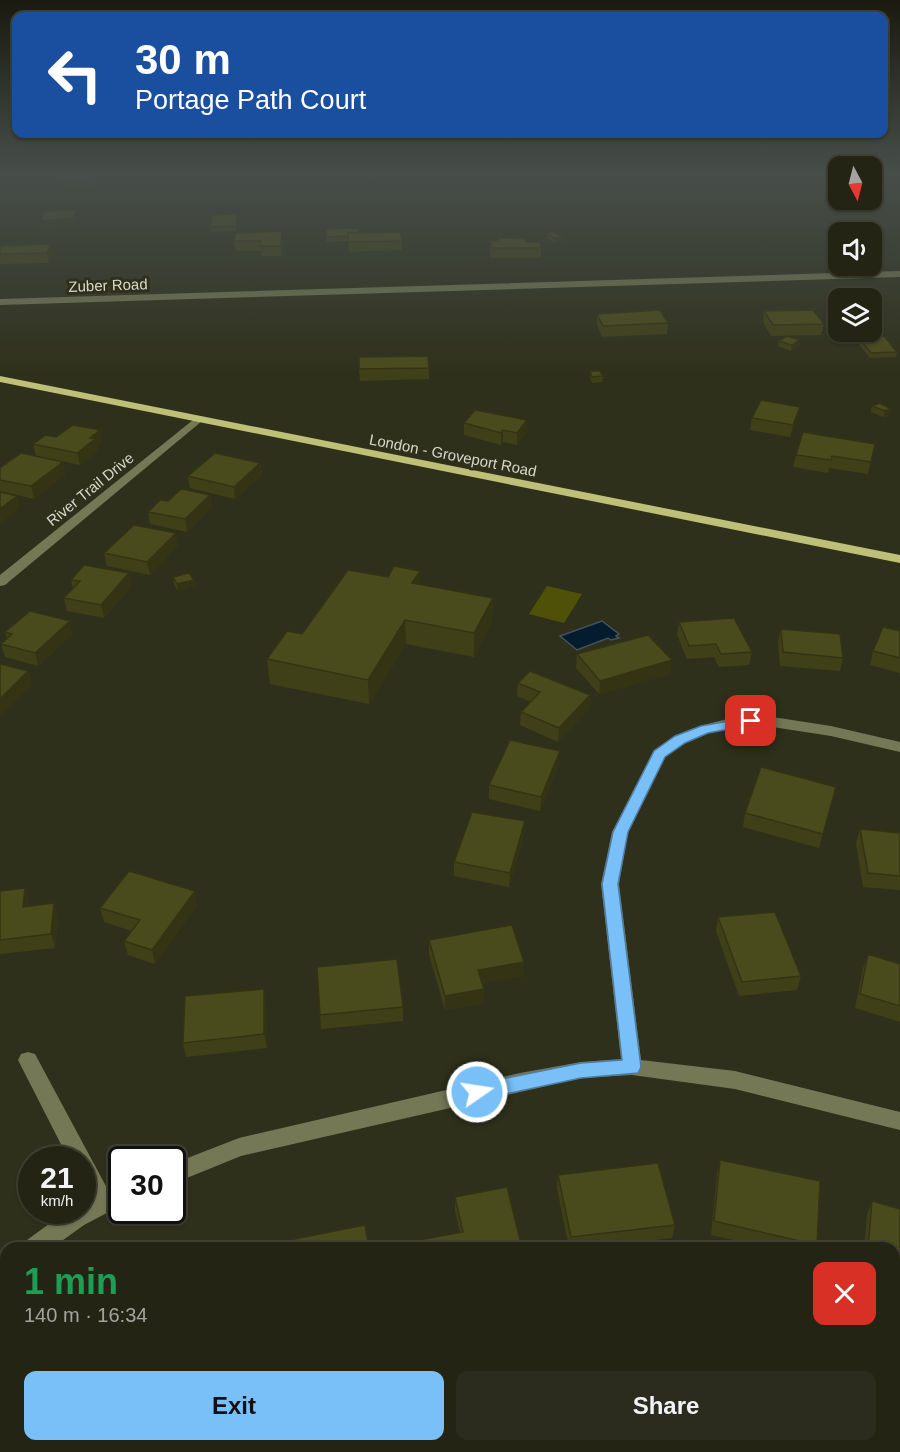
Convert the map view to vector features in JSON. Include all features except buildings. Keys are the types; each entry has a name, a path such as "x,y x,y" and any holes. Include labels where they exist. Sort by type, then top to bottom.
{"main road":[{"name":"London - Groveport Road","path":"0,379 900,559"}],"street":[{"name":"Zuber Road","path":"0,302 900,274"},
{"name":"River Trail Drive","path":"0,582 198,419"},
{"path":"632,1067 610,884 620,832 659,754 680,740 705,729 735,722 766,720 831,731 900,747"},
{"path":"28,1060 73,1146"},
{"path":"186,1168 239,1147 581,1070 632,1067 735,1080 900,1121"},
{"path":"96,1180 108,1193"},
{"path":"42,1242 53,1233 108,1200"}],"shaded area":[{"path":"547,586 582,594 564,623 529,614"}],"water":[{"path":"602,621 619,634 616,636 619,638 611,640 608,638 577,650 560,636"}],"route":[{"path":"477,1092 581,1070 632,1067 614,934 610,884 620,832 659,754 680,740 705,729 751,721"}]}
